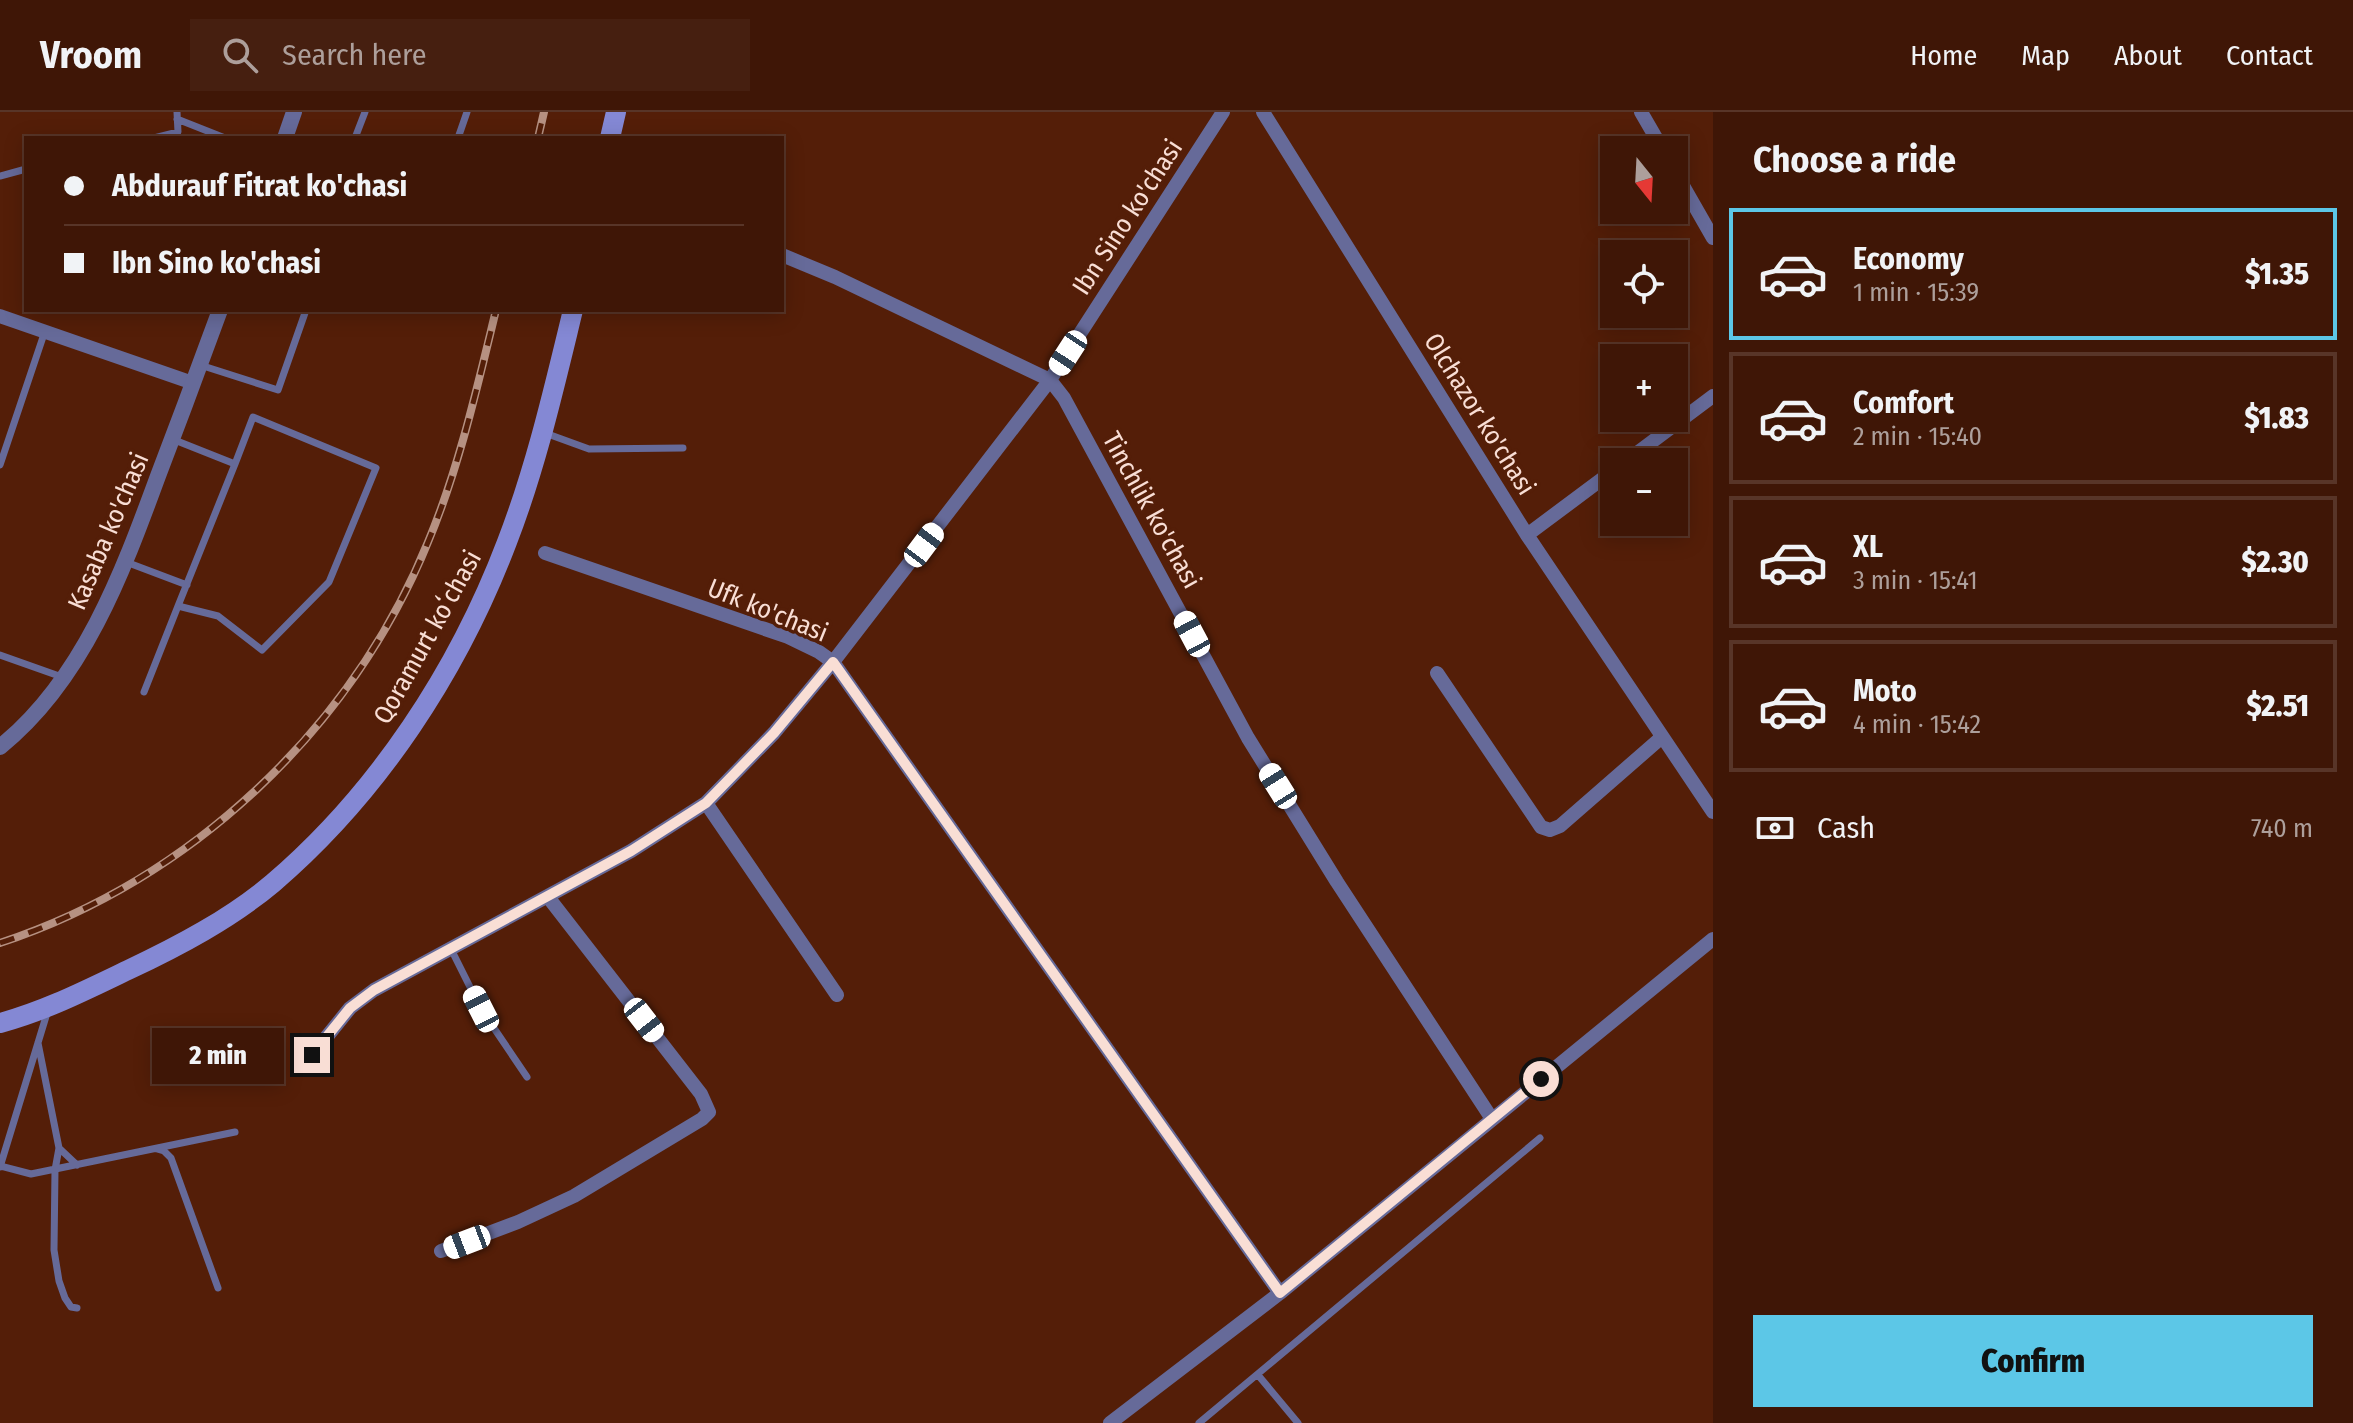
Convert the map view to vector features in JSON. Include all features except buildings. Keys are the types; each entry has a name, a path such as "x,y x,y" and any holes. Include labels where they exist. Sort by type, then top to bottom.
{"main road":[{"path":"610,136 616,112"},
{"path":"617,136 623,112"},
{"name":"Qoramurt koʻchasi","path":"0,1014 48,999 149,952 208,919 268,876 353,793 409,715 483,579 508,515 534,433 565,312"},
{"name":"Qoramurt koʻchasi","path":"0,1023 49,1008 155,957 223,919 271,884 357,798 414,723 470,622 507,542 543,433 573,312"}],"street":[{"path":"286,136 294,112"},
{"name":"Ibn Sino ko'chasi","path":"312,1055 350,1008 374,990 631,851 706,803 774,733 833,662 1050,380 1223,112"},
{"name":"Olchazor ko'chasi","path":"1263,112 1527,535 1713,812"},
{"path":"1641,112 1655,136"},
{"path":"1688,194 1713,238"},
{"path":"784,256 1050,380"},
{"name":"Kasaba ko'chasi","path":"0,747 38,713 64,678 100,615 126,562 219,312"},
{"path":"0,316 193,383"},
{"name":"Tinchlik ko'chasi","path":"1050,380 1064,398 1248,738 1337,882 1492,1119"},
{"path":"1644,448 1713,396"},
{"path":"1527,535 1600,480"},
{"name":"Ufk ko'chasi","path":"545,553 788,637 833,662 1280,1293"},
{"path":"1437,673 1541,827 1550,830 1560,826 1662,737"},
{"path":"706,803 837,995"},
{"path":"441,1251 518,1222 574,1196 666,1142 709,1112 701,1094 548,897"},
{"path":"1110,1423 1280,1293 1713,939"}],"lane":[{"path":"356,136 365,112"},
{"path":"459,136 467,112"},
{"path":"162,136 178,132 177,116 221,136"},
{"path":"0,176 24,170"},
{"path":"200,365 278,390 305,312"},
{"path":"0,465 45,331"},
{"path":"144,692 178,606 235,464 253,417 376,468 329,582 262,650 218,616 178,606"},
{"path":"543,433 589,449 683,448"},
{"path":"172,439 235,464"},
{"path":"126,562 187,585"},
{"path":"0,655 64,678"},
{"path":"451,949 481,1009 527,1077"},
{"path":"49,1008 0,1166 31,1174 235,1132"},
{"path":"38,1043 59,1148 55,1170 54,1250 65,1298 71,1307 77,1308"},
{"path":"1199,1423 1540,1138"},
{"path":"59,1148 77,1165"},
{"path":"155,1148 171,1158 218,1288"},
{"path":"1258,1375 1298,1423"}],"railway":[{"path":"538,136 544,112"},
{"path":"0,943 70,915 137,880 199,838 257,789 310,734 356,675 396,610 428,542 458,457 496,312"}],"route":[{"path":"312,1055 350,1008 374,990 631,851 706,803 774,733 833,662 1280,1293 1541,1079"}]}
